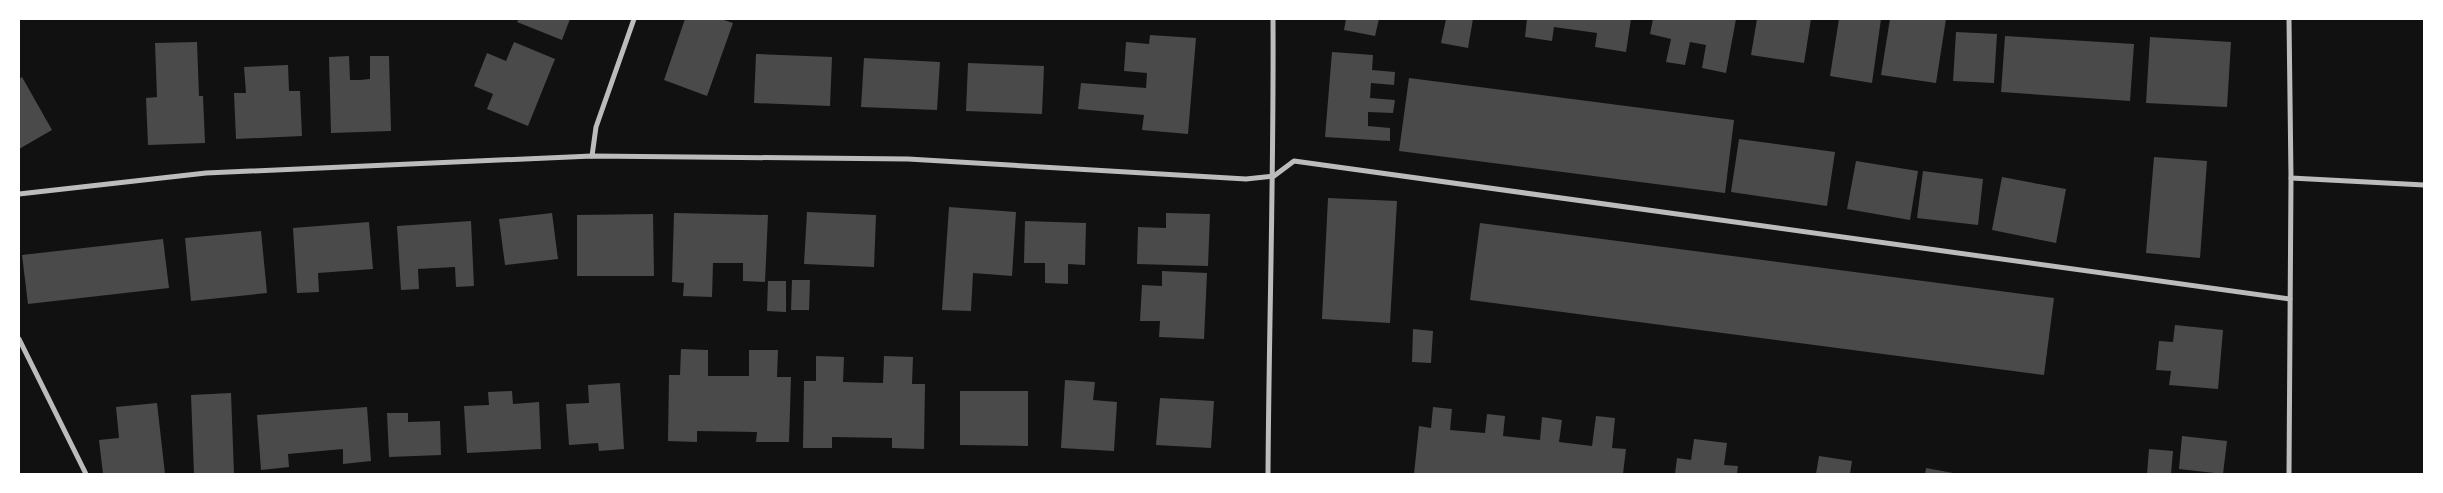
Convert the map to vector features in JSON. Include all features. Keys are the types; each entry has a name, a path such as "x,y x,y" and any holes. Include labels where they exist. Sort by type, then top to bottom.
{"street":[{"path":"592,156 596,127 634,19"},
{"path":"1268,474 1269,296 1274,176 1273,19"},
{"path":"2289,19 2291,178 2289,474"},
{"path":"19,194 206,173 592,156 908,159 1246,179 1274,176 1294,161 2290,299"},
{"path":"2291,178 2424,185"},
{"path":"19,339 86,474"}],"building":[{"path":"519,19 570,19 562,40 517,22"},
{"path":"685,19 721,19 733,23 707,96 664,80"},
{"path":"1346,19 1379,19 1375,36 1344,30"},
{"path":"1446,19 1473,19 1468,48 1441,43"},
{"path":"1527,19 1631,19 1626,52 1595,47 1597,33 1554,27 1552,41 1525,37"},
{"path":"1653,19 1736,19 1726,73 1702,68 1706,45 1690,42 1685,65 1666,62 1671,39 1650,34"},
{"path":"1757,19 1811,19 1804,63 1751,55"},
{"path":"1839,19 1881,19 1872,83 1830,76"},
{"path":"1890,19 1946,19 1936,83 1881,75"},
{"path":"1956,32 1997,34 1994,83 1953,81"},
{"path":"1150,35 1196,38 1188,134 1142,130 1144,115 1078,109 1081,83 1146,88 1147,73 1124,71 1126,42 1149,44"},
{"path":"2005,36 2134,44 2130,101 2001,92"},
{"path":"2150,37 2231,42 2227,107 2146,103"},
{"path":"197,42 199,96 203,96 205,143 148,145 146,98 157,97 155,43"},
{"path":"514,42 555,59 528,126 487,109 493,94 474,86 487,53 506,61"},
{"path":"1332,52 1373,55 1372,70 1395,72 1394,85 1371,83 1370,98 1395,100 1393,113 1368,112 1368,126 1390,128 1390,141 1325,137"},
{"path":"756,54 832,57 830,106 754,103"},
{"path":"349,56 350,80 360,80 370,79 370,56 389,56 391,131 331,133 329,57"},
{"path":"864,58 940,62 937,110 861,107"},
{"path":"968,63 1044,66 1042,114 966,111"},
{"path":"288,65 289,91 300,91 302,136 236,139 234,93 246,93 244,67"},
{"path":"22,77 52,130 19,149 19,79"},
{"path":"1409,78 1734,120 1725,193 1399,151"},
{"path":"1739,139 1835,152 1827,206 1731,192"},
{"path":"2154,157 2207,161 2200,258 2146,253"},
{"path":"1856,161 1918,171 1910,220 1847,209"},
{"path":"1923,171 1983,179 1978,225 1917,218"},
{"path":"2002,177 2066,189 2056,243 1992,230"},
{"path":"1328,198 1397,201 1390,323 1322,319"},
{"path":"949,207 1016,212 1012,276 973,273 971,311 942,310"},
{"path":"807,212 876,215 874,267 804,264"},
{"path":"552,213 558,259 505,265 499,219"},
{"path":"674,213 768,215 765,282 743,281 743,263 713,263 712,297 683,296 684,283 672,282"},
{"path":"1166,213 1210,214 1208,266 1137,264 1138,227 1166,228"},
{"path":"653,214 654,276 577,276 577,215"},
{"path":"471,221 474,286 456,287 455,267 436,268 418,269 419,289 401,290 397,226"},
{"path":"1025,221 1086,223 1085,265 1068,264 1068,284 1045,283 1045,263 1024,263"},
{"path":"369,222 373,269 318,273 319,292 297,293 293,228"},
{"path":"1480,223 2054,298 2044,375 1470,300"},
{"path":"261,231 267,293 191,301 185,238"},
{"path":"163,239 169,288 28,304 22,255"},
{"path":"1162,271 1207,273 1204,339 1159,337 1160,321 1140,321 1142,285 1162,286"},
{"path":"792,280 810,280 809,310 791,310"},
{"path":"768,281 786,281 786,312 767,311"},
{"path":"2175,325 2223,330 2218,389 2169,385 2171,371 2156,370 2159,341 2173,342"},
{"path":"1413,329 1433,331 1431,363 1412,362"},
{"path":"681,349 708,350 708,376 749,376 749,350 778,350 777,377 791,377 789,442 756,442 757,432 697,431 697,442 668,441 669,375 680,375"},
{"path":"816,356 844,357 843,382 883,383 884,356 913,357 912,384 925,384 924,449 892,448 892,438 832,437 832,448 803,448 804,381 816,381"},
{"path":"1065,380 1095,382 1093,400 1117,402 1114,451 1061,448"},
{"path":"620,383 624,449 599,451 598,443 569,445 566,404 589,403 588,385"},
{"path":"512,391 513,404 539,402 541,449 467,453 464,406 489,405 488,392"},
{"path":"960,391 1028,391 1028,446 960,445"},
{"path":"231,393 234,474 194,474 191,395"},
{"path":"1160,398 1214,401 1211,448 1156,445"},
{"path":"157,403 165,474 103,474 99,440 119,438 116,407"},
{"path":"367,407 371,461 343,464 343,449 288,454 289,467 261,470 257,415"},
{"path":"1433,407 1452,409 1450,430 1485,433 1487,414 1505,416 1503,436 1540,440 1542,417 1562,420 1559,442 1592,446 1596,416 1615,418 1612,448 1626,449 1623,474 1414,474 1419,426 1431,428"},
{"path":"387,413 408,413 408,422 440,421 441,455 389,457"},
{"path":"2182,436 2227,441 2223,474 2179,469"},
{"path":"1694,439 1727,443 1724,465 1738,466 1737,474 1675,474 1677,458 1691,460"},
{"path":"2149,449 2173,451 2171,474 2147,474"},
{"path":"1819,456 1852,461 1850,474 1816,474"},
{"path":"1926,468 1953,473 1925,474"}]}
